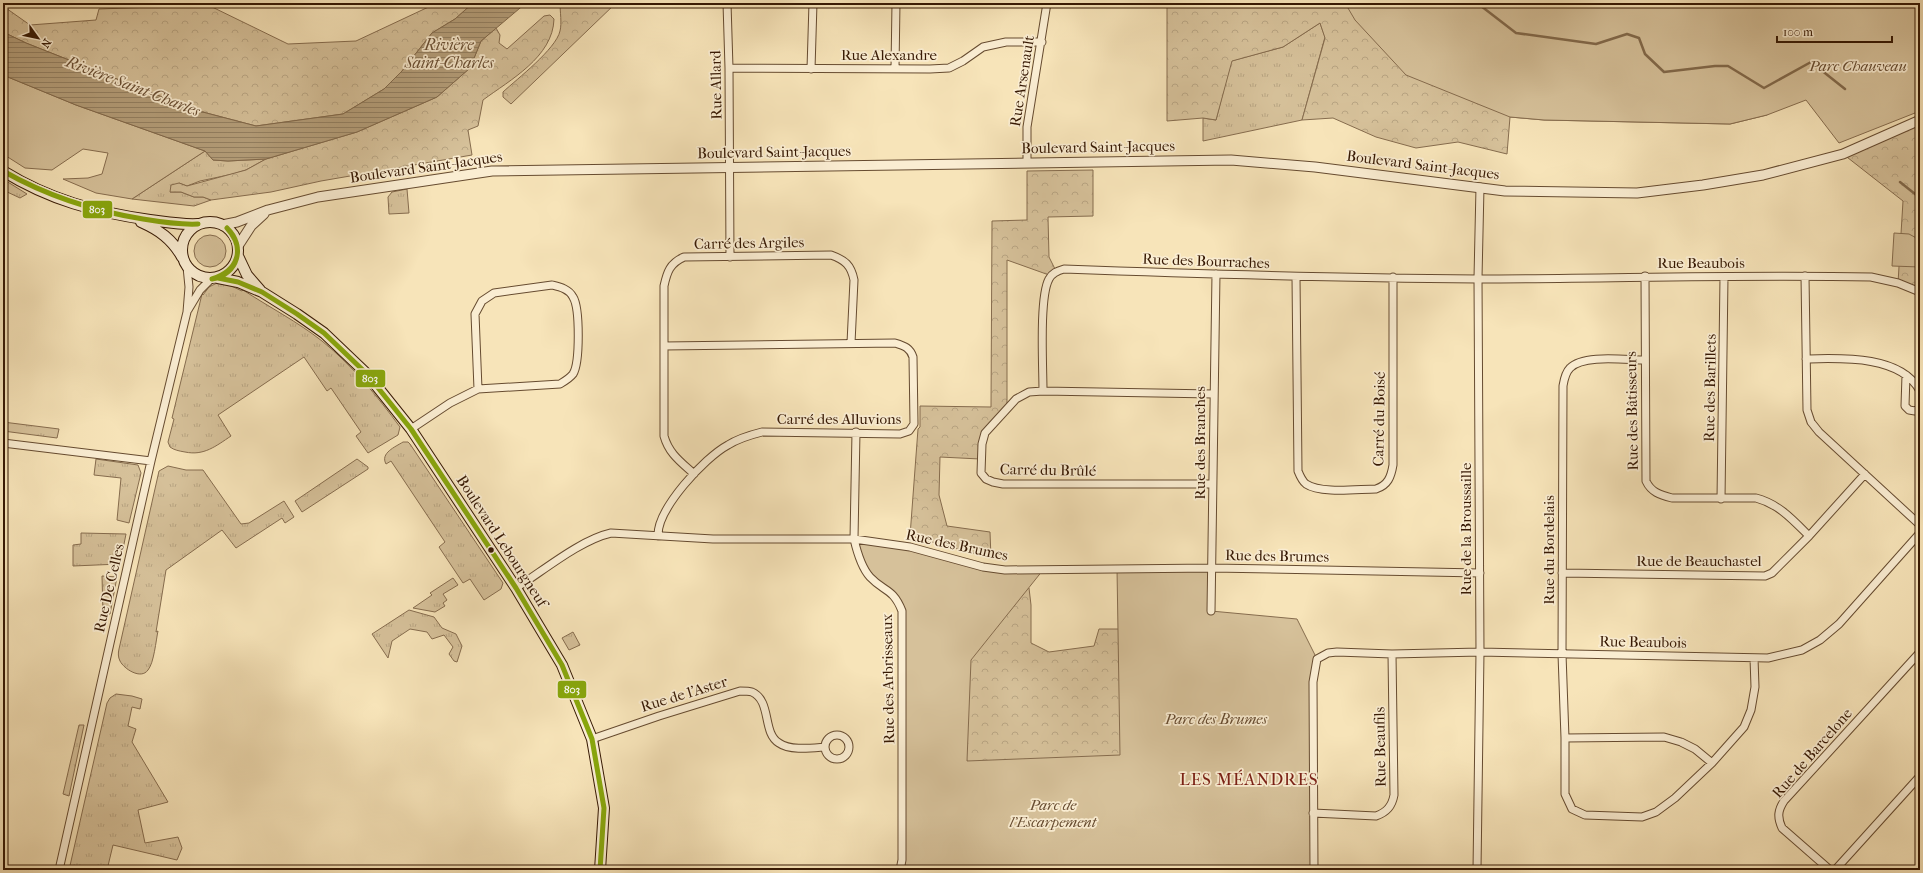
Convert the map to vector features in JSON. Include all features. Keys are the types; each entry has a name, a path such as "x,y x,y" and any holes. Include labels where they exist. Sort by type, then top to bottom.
{"main road":[{"path":"3,171 42,193 88,208 130,217 187,225 206,222 222,225 233,233 238,246 238,256 233,267 228,272 214,278 200,277 187,267 171,240 163,234 130,217"},
{"path":"182,257 181,249 186,234 198,224"},
{"name":"Boulevard Lebourgneuf","path":"238,256 247,275 262,292"},
{"name":"Boulevard Lebourgneuf","path":"214,278 238,282 262,292 324,333 367,374 411,429 516,588 562,665 592,739 604,808 600,870"}],"street":[{"name":"Rue Allard","path":"727,3 730,68 730,257"},
{"path":"811,69 813,3"},
{"path":"895,68 896,3"},
{"name":"Rue Arsenault","path":"1027,163 1027,127 1033,80 1042,42 1047,3"},
{"name":"Rue Alexandre","path":"730,68 949,68 963,61 983,47 1006,42 1042,42"},
{"name":"Boulevard Saint-Jacques","path":"222,225 237,222 268,210 318,197 492,170 1231,160 1315,167 1512,191 1637,193 1703,185 1763,175 1843,154 1920,120"},
{"name":"Rue de la Broussaille","path":"1477,870 1480,652 1478,279 1480,187"},
{"name":"Boulevard Saint-Jacques","path":"238,246 251,226 268,210"},
{"name":"Carré des Argiles","path":"694,474 674,456 667,447 664,436 664,286 666,275 676,260 684,257 831,256 841,258 848,263 852,270 854,280 851,344"},
{"name":"Rue De Celles","path":"58,870 151,461 187,312 189,287 187,267"},
{"name":"Rue des Bourraches","path":"1043,391 1043,305 1048,281 1056,271 1296,277 1478,279"},
{"name":"Rue des Branches","path":"1211,611 1213,394 1216,274"},
{"name":"Rue Beaubois","path":"1478,279 1645,276 1871,277 1898,283 1920,292"},
{"name":"Rue des Bâtisseurs","path":"1645,276 1644,360 1646,481 1649,488 1663,496 1672,498 1756,498 1776,505 1809,536"},
{"path":"1805,276 1807,410 1811,422 1920,525"},
{"name":"Carré du Boisé","path":"1296,277 1298,471 1306,484 1319,489 1376,489 1382,487 1388,482 1392,475 1393,277"},
{"name":"Rue des Barillets","path":"1721,499 1724,277"},
{"name":"Rue De Celles","path":"187,312 200,290 214,278"},
{"path":"411,429 450,403 478,389 560,384 573,374 576,365 577,350 577,306 573,296 568,291 552,285 494,293 482,301 475,314 478,389"},
{"name":"Carré des Alluvions","path":"658,536 658,528 668,506 694,474 726,446 745,436 762,432 856,432 900,434 909,431 914,424 913,357 908,348 895,343 664,346"},
{"path":"1806,359 1851,358 1886,365 1916,382 1920,390"},
{"name":"Rue du Bordelais","path":"1644,360 1593,359 1579,363 1570,368 1565,376 1563,386 1562,654 1565,794 1572,809 1585,815 1642,817 1656,812 1675,798 1712,763"},
{"path":"1906,375 1906,406 1909,410 1915,411 1920,408"},
{"name":"Carré du Brûlé","path":"1212,484 1003,484 986,479 981,473 980,465 982,444 985,433 1016,399 1029,392 1213,394"},
{"name":"Rue des Arbrisseaux","path":"856,432 854,539 858,556 870,577 896,597 902,611 903,763 902,860 900,870"},
{"path":"3,443 151,461"},
{"name":"Rue de Beauchastel","path":"1562,573 1765,576 1778,569 1865,474"},
{"name":"Rue des Brumes","path":"516,588 585,543 603,535 612,533 713,539 854,539 910,547 983,567 1006,570 1212,568 1480,573"},
{"name":"Rue Beaubois","path":"1313,813 1313,682 1317,659 1333,653 1392,654 1480,652 1754,658 1768,658 1785,655 1802,650 1820,640 1839,624 1920,533"},
{"name":"Rue de Barcelone","path":"1830,870 1782,828 1779,821 1780,808 1920,652"},
{"name":"Rue Beaufils","path":"1313,813 1376,816 1384,813 1393,802 1392,654"},
{"path":"1565,738 1664,737 1686,744 1712,763 1744,727 1751,710 1755,687 1754,658"},
{"name":"Rue de l'Aster","path":"592,739 659,716 740,691 753,692 762,702 773,737 779,743 790,747 825,747"},
{"path":"1835,870 1920,776"},
{"path":"1313,813 1314,870"}],"green space":[{"path":"437,3 473,3 455,19 432,33 402,71 384,89 343,114 256,126 195,110 26,43 3,32 3,6 30,25 96,20 99,9 208,5 288,44 356,41"},
{"path":"560,3 616,3 511,104 503,97 503,92 544,55 557,38 561,28"},
{"path":"1167,3 1827,3 1817,96 1785,100 1767,115 1730,124 1544,120 1510,117 1507,154 1458,142 1416,148 1376,137 1333,118 1302,120 1325,38 1320,23 1283,47 1232,61 1216,120 1203,118 1167,121"},
{"name":"Parc Chauveau","path":"1345,3 1920,3 1920,111 1839,143 1806,100 1767,115 1730,124 1544,120 1510,117 1406,75 1355,20"},
{"path":"550,15 554,19 552,33 538,56 517,76 483,100 478,126 468,130 472,155 321,181 271,192 211,200 203,197 194,197 181,192 170,192 171,185 179,183 187,186 246,170 266,159 357,132 437,97 470,68 481,41 496,28 500,35 499,43 507,49 544,16"},
{"path":"1320,23 1325,37 1302,120 1203,141 1203,118 1216,120 1231,61 1283,47"},
{"path":"3,75 76,105 205,151 132,199 96,193 63,179 88,178 102,174 108,153 83,149 52,170 25,168 3,154"},
{"path":"1920,120 1920,290 1898,283 1903,201 1843,154"},
{"path":"205,151 213,160 228,161 266,159 246,170 233,174 200,181 187,186 179,183 170,192 181,192 194,197 203,197 211,200 194,206 132,199"},
{"path":"1093,170 1093,216 1048,217 1049,257 1056,271 1049,275 1007,260 1007,408 985,433 980,459 940,457 939,495 947,526 990,532 991,558 910,536 918,429 920,427 920,406 991,407 992,221 1027,220 1027,171"},
{"path":"3,179 27,194 20,198 3,190"},
{"path":"407,189 409,213 389,214 388,197 392,192"},
{"path":"1894,233 1909,234 1920,240 1920,267 1892,266"},
{"path":"207,235 213,235 223,242 226,251 225,257 219,264 213,267 207,267 197,260 194,254 194,248 201,238"},
{"path":"217,283 227,284 242,291 243,290 322,341 354,371 373,393 400,427 398,435 368,453 356,436 361,432 331,388 327,391 304,357 218,415 231,436 215,447 198,453 192,453 175,450 170,447 168,442 174,419 172,418 202,294 203,295 209,287"},
{"path":"3,422 59,429 57,438 3,431"},
{"path":"403,442 408,442 410,444 503,583 501,589 484,600 470,579 463,583 439,547 445,542 391,461 386,464 385,457 389,451"},
{"path":"96,459 138,465 141,473 129,523 117,520 121,478 94,475"},
{"path":"357,459 368,467 368,469 302,512 295,501"},
{"path":"168,466 186,470 203,470 241,524 249,523 284,501 294,517 285,523 282,518 236,548 222,530 166,570 156,632 158,631 152,662 145,673 137,674 122,664 118,655 159,471"},
{"path":"81,533 126,534 120,564 73,566 73,545 81,544"},
{"path":"854,539 893,544 972,564 1043,570 971,660 967,761 1120,755 1117,569 1212,568 1211,611 1297,619 1317,659 1315,668 1313,870 900,870 902,611 896,597 870,577"},
{"path":"102,576 117,577 110,614 103,615"},
{"path":"453,578 458,585 443,594 447,600 443,603 445,606 435,612 413,608 432,595 430,593"},
{"path":"1029,588 1031,605 1031,643 1049,652 1094,646 1099,629 1126,629 1214,718 913,870 911,612"},
{"path":"409,610 434,617 442,628 456,634 462,646 457,662 454,661 449,654 453,647 444,635 432,639 427,632 410,629 392,641 388,658 372,634"},
{"path":"573,632 580,645 569,650 562,638"},
{"path":"116,694 142,699 140,709 132,707 128,726 136,729 132,742 168,802 138,810 145,843 178,837 182,848 177,860 113,845 107,870 69,870 107,703 110,698"},
{"path":"79,725 84,725 69,796 63,794"}],"water":[{"name":"Rivière Saint-Charles","path":"473,3 526,3 481,41 470,68 437,97 357,132 266,159 228,161 213,160 205,151 76,105 3,75 3,32 26,43 195,110 256,126 343,114 384,89 402,71 432,33 455,19"}],"waterway":[{"path":"1481,3 1481,6 1516,33 1596,44 1627,34 1639,38 1645,54 1664,72 1715,66 1728,66 1764,88 1811,62 1845,89"},
{"path":"1900,182 1920,198"}],"transit line":[{"name":"803","path":"3,171 53,195 106,212 177,224 198,224"},
{"name":"803","path":"212,279 228,272 236,259 236,243 233,235 227,228"},
{"name":"803","path":"212,279 228,271 236,258 236,244 233,236 227,228"},
{"name":"803","path":"218,278 238,282 262,292 297,314 324,333 367,374 411,429 516,588 562,665 592,739 604,808 600,870"}],"district":[{"name":"LES MÉANDRES","path":"1249,779"}],"park label":[{"name":"Parc des Brumes","path":"1216,719"},
{"name":"Parc de l'Escarpement","path":"1053,814"}]}
